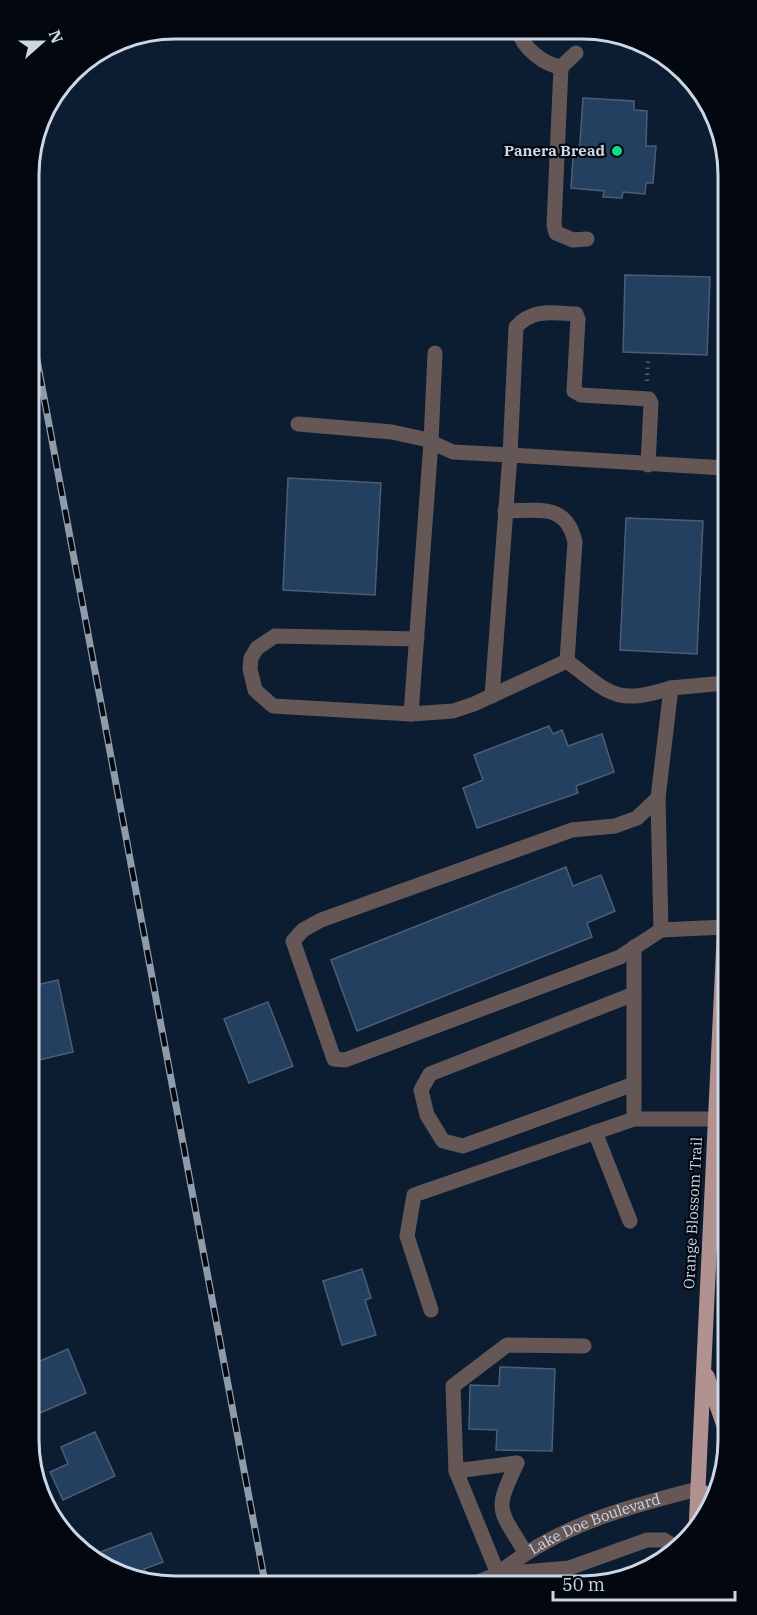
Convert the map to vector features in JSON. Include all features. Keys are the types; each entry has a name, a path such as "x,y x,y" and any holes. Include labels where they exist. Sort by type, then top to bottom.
{"main road":[{"name":"Orange Blossom Trail","path":"697,1513 718,1076"},
{"path":"704,1367 718,1408"},
{"path":"698,1489 707,1495"}],"street":[{"path":"522,39 549,66 561,67"},
{"path":"576,53 561,67 554,225 556,233 563,238 587,239"},
{"path":"492,696 510,455 516,327 524,318 537,312 576,314 578,319 574,391 581,395 649,399 651,404 648,465"},
{"path":"411,714 431,442 435,353"},
{"path":"298,424 392,432 431,442 453,452 718,468"},
{"path":"506,511 551,511 561,515 572,530 574,542 567,661"},
{"path":"417,639 275,636 257,648 251,658 250,669 255,690 273,706 411,714 453,711 492,696 567,661"},
{"path":"567,661 595,683 620,697 645,696 671,688 718,683"},
{"path":"661,930 658,798 671,688"},
{"path":"658,798 648,811 637,818 615,826 572,830 321,920 303,930 293,941 334,1059 345,1060 620,957 661,930 718,927"},
{"path":"634,947 634,1119"},
{"path":"634,994 430,1074 421,1090 427,1115 443,1141 463,1146 634,1084"},
{"path":"431,1310 406,1236 414,1195 634,1119 716,1119"},
{"path":"595,1132 630,1221"},
{"path":"498,1574 456,1471 453,1386 507,1346 584,1346"},
{"path":"456,1471 517,1463 502,1495 500,1505 525,1552"},
{"name":"Lake Doe Boulevard","path":"498,1574 525,1552 580,1523 644,1502 698,1489"},
{"name":"Lake Doe Boulevard","path":"493,1576 569,1568 647,1540 664,1540 670,1544"}],"path":[{"path":"647,385 648,358"}],"building":[{"name":"Panera Bread","path":"583,98 634,101 634,110 647,111 646,146 656,146 653,183 646,183 645,194 623,192 622,198 603,197 604,191 571,188 573,157 579,157"},
{"path":"625,275 710,277 707,355 623,352"},
{"path":"288,478 381,483 375,595 283,590"},
{"path":"626,518 703,521 697,654 620,650"},
{"path":"549,726 553,734 562,730 568,746 602,734 614,772 576,786 578,793 477,828 463,788 483,780 474,755"},
{"path":"566,867 573,886 601,875 615,911 587,923 592,937 357,1031 331,960"},
{"path":"58,980 73,1052 39,1060 39,984"},
{"path":"268,1002 293,1066 249,1083 224,1019"},
{"path":"362,1269 371,1298 365,1300 376,1335 342,1345 323,1281"},
{"path":"68,1349 86,1393 39,1413 39,1361"},
{"path":"500,1367 555,1369 552,1451 496,1450 497,1430 469,1429 470,1385 499,1386"},
{"path":"95,1432 115,1476 63,1500 50,1472 68,1464 61,1447"},
{"path":"151,1533 163,1562 144,1569 145,1572 123,1566 99,1553"}],"railway":[{"path":"39,371 264,1576"}],"place":[{"name":"Panera Bread","path":"617,151"}]}
